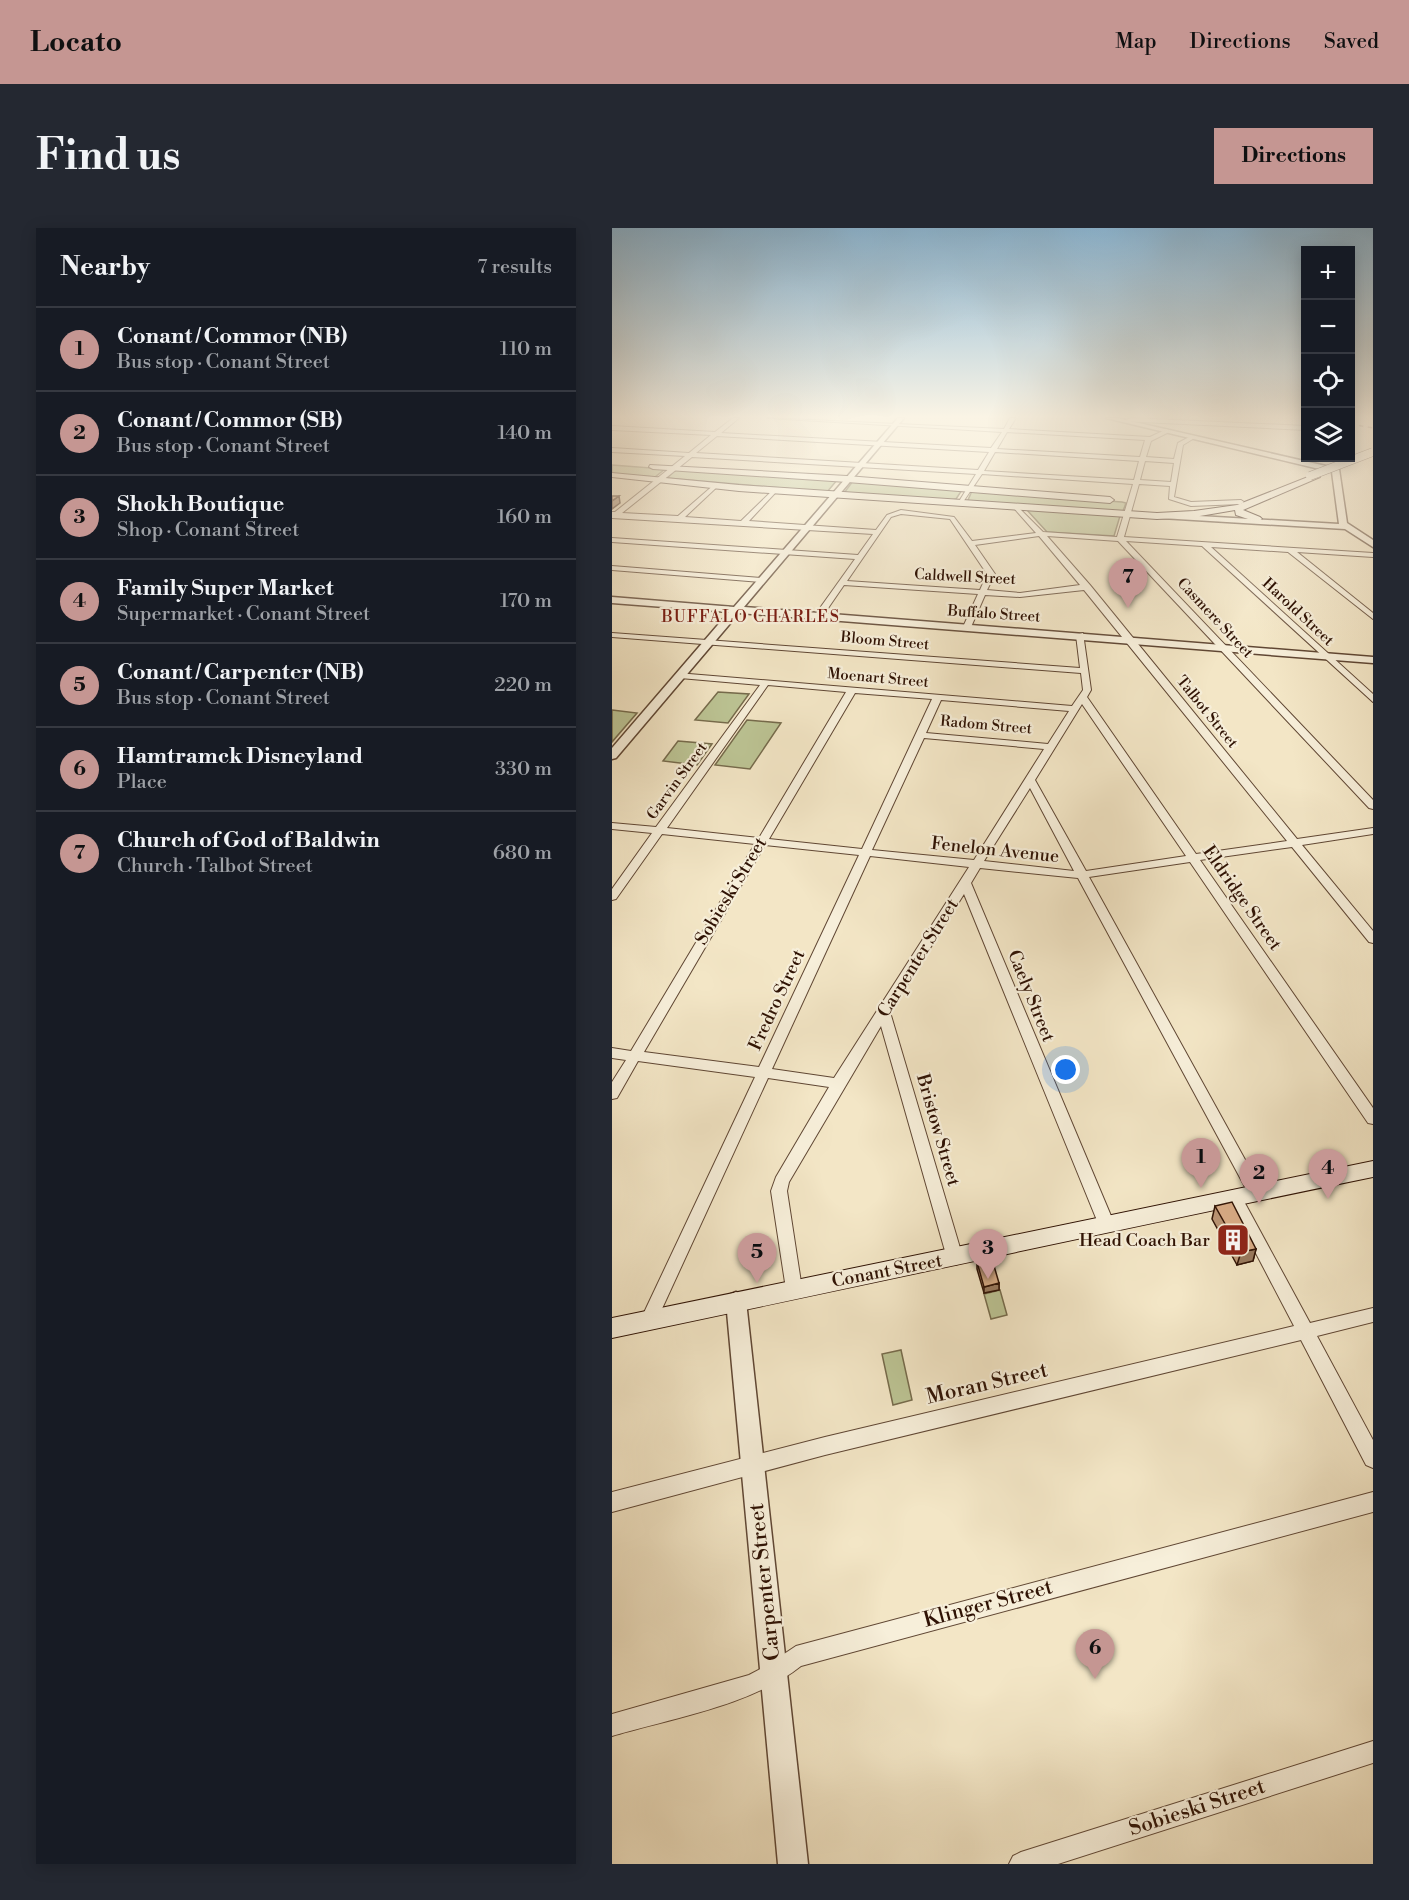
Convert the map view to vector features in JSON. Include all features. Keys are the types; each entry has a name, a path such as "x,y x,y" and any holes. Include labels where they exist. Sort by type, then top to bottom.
{"main road":[{"path":"839,494 1157,516 1202,513 1245,503 1268,494"},
{"path":"1036,494 1142,503"},
{"path":"1157,516 1148,510 1165,505 1219,506 1245,503"},
{"path":"1245,503 1239,513 1257,519"},
{"name":"Conant Street","path":"612,1328 1373,1169"}],"street":[{"path":"614,515 641,494"},
{"path":"680,518 706,494"},
{"path":"743,523 771,494"},
{"path":"612,755 834,494"},
{"path":"961,503 967,494"},
{"path":"1120,539 1133,494"},
{"path":"1170,494 1170,497 1179,502 1205,505 1245,503"},
{"path":"1339,494 1343,525"},
{"name":"Talbot Street","path":"1015,506 1042,534 1086,587 1373,939"},
{"path":"1178,506 1220,517 1343,525 1373,544"},
{"path":"819,615 889,516 895,514 947,516 952,518 991,574 967,627"},
{"path":"614,515 877,532"},
{"path":"1157,516 1343,525"},
{"path":"970,543 1042,534 1373,555"},
{"name":"Casmere Street","path":"1120,539 1373,806"},
{"path":"612,540 859,557"},
{"name":"Harold Street","path":"1205,545 1373,699"},
{"path":"1291,551 1373,616"},
{"path":"612,568 761,580"},
{"name":"Caldwell Street","path":"842,583 1020,595 1086,587"},
{"name":"Buffalo Street","path":"612,600 1080,635 1373,660"},
{"name":"Bloom Street","path":"612,635 1084,671"},
{"name":"Carpenter Street","path":"794,1289 779,1186 837,1085 1087,690 1080,635"},
{"name":"Moenart Street","path":"680,675 1074,709"},
{"name":"Garvin Street","path":"612,897 766,682"},
{"name":"Sobieski Street","path":"612,1094 852,690"},
{"name":"Fredro Street","path":"649,1319 938,697"},
{"name":"Eldridge Street","path":"1082,697 1373,1119"},
{"name":"Radom Street","path":"920,735 1049,747"},
{"path":"1030,779 1256,1194"},
{"name":"Fenelon Avenue","path":"612,826 1082,875 1194,860 1373,831"},
{"name":"Caely Street","path":"964,882 1106,1223"},
{"name":"Bristow Street","path":"884,1014 954,1258"},
{"path":"612,1053 829,1082 837,1085"},
{"path":"1235,1198 1373,1459"},
{"name":"Carpenter Street","path":"736,1301 793,1864"},
{"name":"Moran Street","path":"612,1502 825,1446 1373,1315"},
{"name":"Klinger Street","path":"612,1725 751,1685 774,1674 795,1657 1373,1502"},
{"name":"Sobieski Street","path":"1021,1864 1373,1752"}],"green space":[{"path":"865,494 959,494 956,499"},
{"path":"971,494 1018,494 1126,503 1123,511 1110,511 968,500"},
{"path":"1026,509 1120,516 1114,536 1047,532"},
{"path":"718,692 749,694 728,723 695,720"},
{"path":"612,710 637,713 612,742"},
{"path":"747,720 781,723 750,769 715,765"},
{"path":"678,741 712,744 697,765 663,761"},
{"path":"1000,1290 1007,1315 991,1319 984,1294"},
{"path":"901,1350 912,1400 893,1405 882,1354"}],"building":[{"path":"1232,1202 1256,1249 1241,1252 1215,1206"},
{"path":"992,1259 999,1283 984,1287 977,1262"}],"place":[{"name":"Church of God of Baldwin","path":"1128,608"},
{"name":"Conant / Commor (NB)","path":"1201,1188"},
{"name":"Family Super Market","path":"1328,1199"},
{"name":"Conant / Commor (SB)","path":"1259,1204"},
{"name":"Head Coach Bar","path":"1233,1240"},
{"name":"Shokh Boutique","path":"988,1279"},
{"name":"Conant / Carpenter (NB)","path":"757,1283"},
{"name":"Hamtramck Disneyland","path":"1095,1679"}],"district":[{"name":"BUFFALO CHARLES","path":"751,617"}]}
